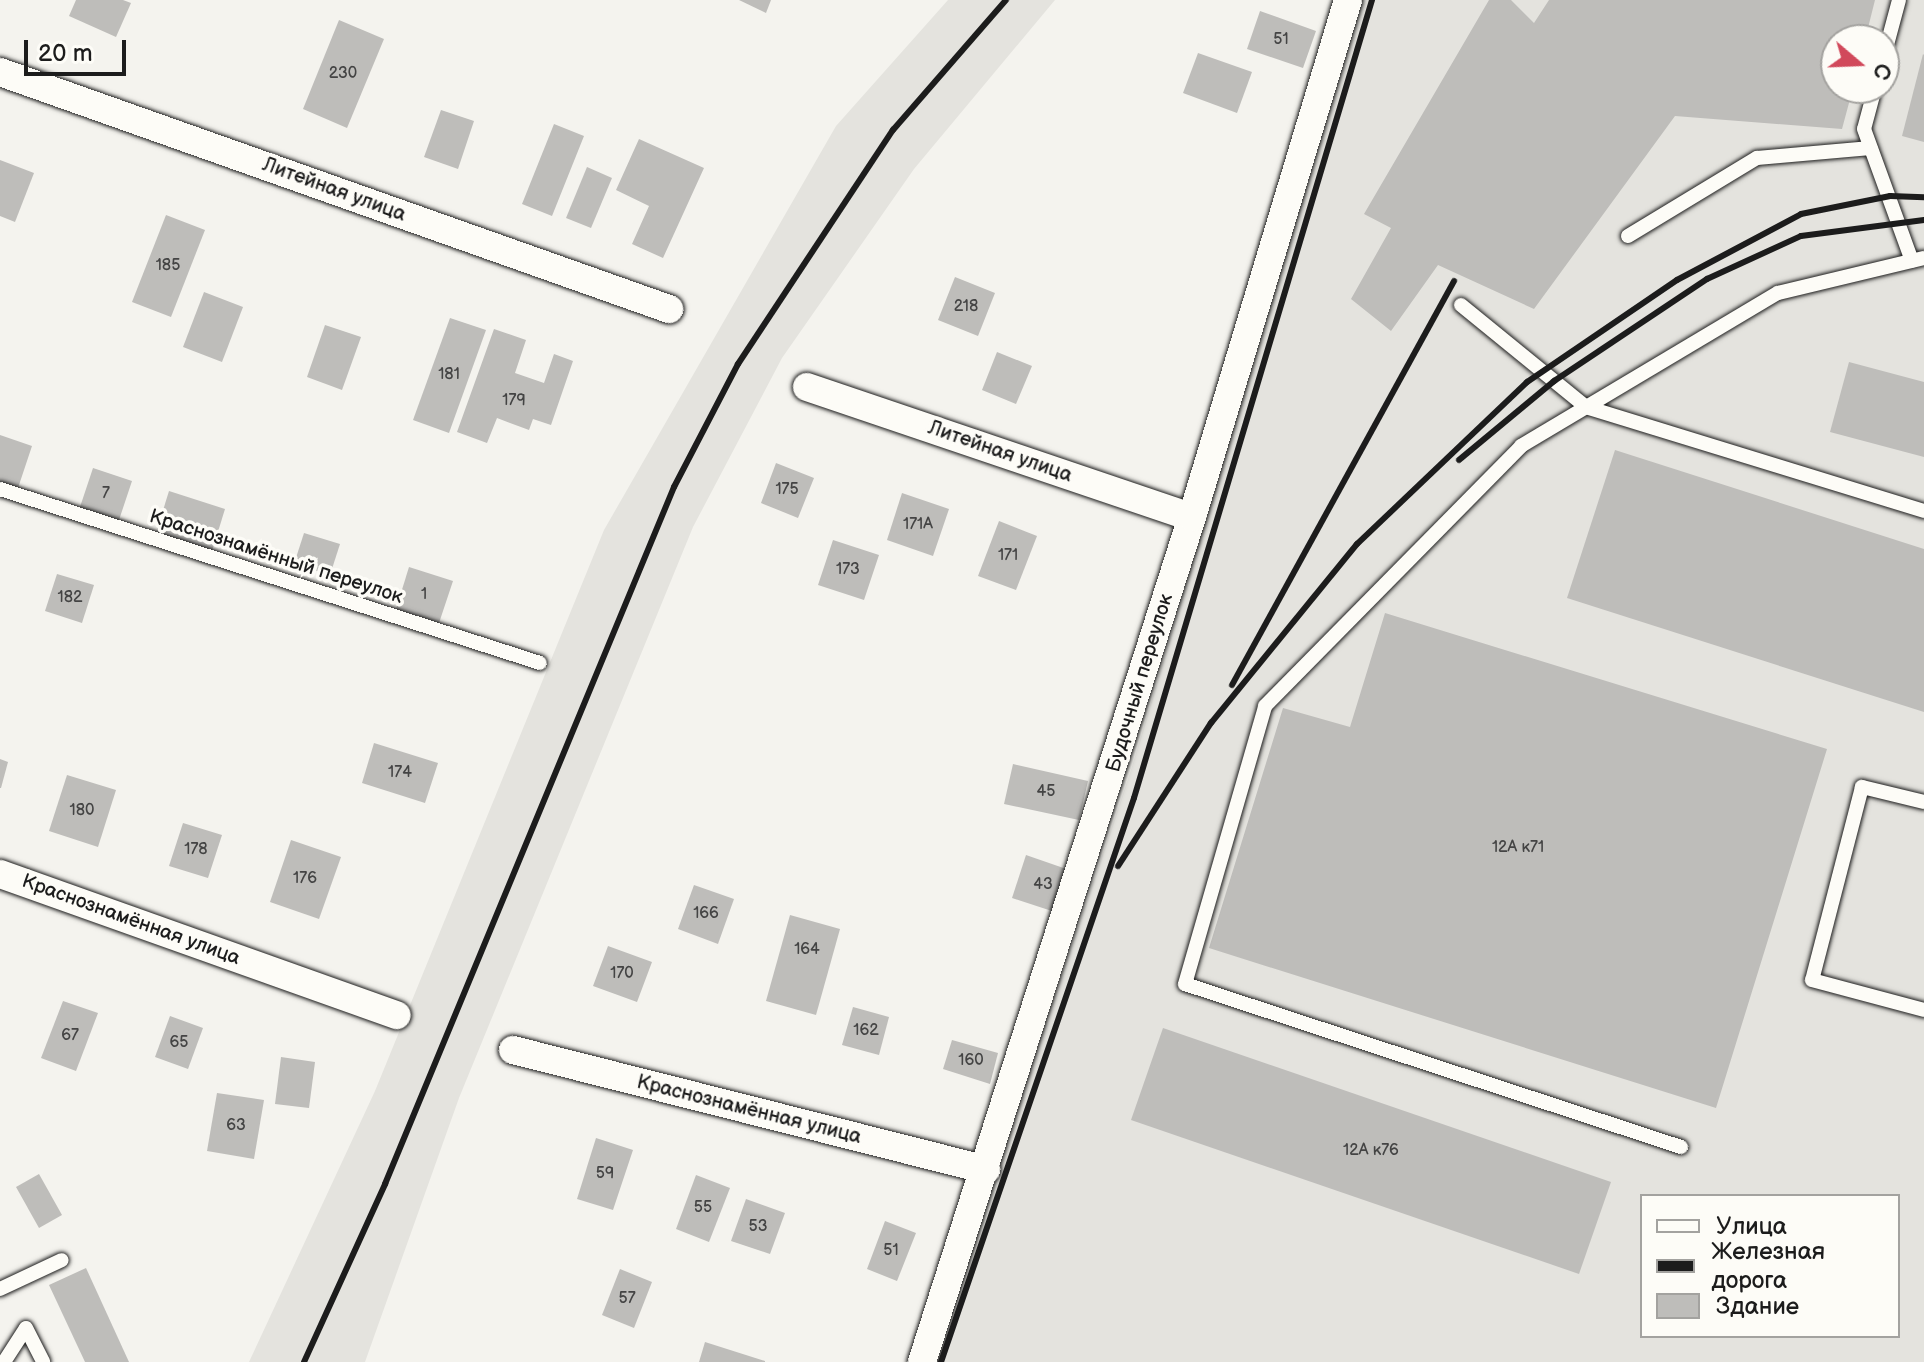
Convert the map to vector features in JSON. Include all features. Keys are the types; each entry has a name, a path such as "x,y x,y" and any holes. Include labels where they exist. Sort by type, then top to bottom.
{"street":[{"name":"Будочный переулок","path":"922,1362 986,1170 1192,517 1348,0"},
{"name":"Литейная улица","path":"0,72 669,309"},
{"name":"Литейная улица","path":"807,387 1192,517"},
{"name":"Краснознамённая улица","path":"0,874 397,1015"},
{"name":"Краснознамённая улица","path":"513,1050 986,1170"}],"lane":[{"path":"1893,24 1899,0"},
{"path":"1681,1147 1185,984 1265,706 1521,446 1778,293 1918,259 1864,129 1871,104"},
{"path":"1628,236 1757,158 1871,148"},
{"path":"1461,305 1586,407 1924,511"},
{"name":"Краснознамённый переулок","path":"0,489 540,663"},
{"path":"1924,802 1862,787 1812,980 1924,1010"},
{"path":"0,1289 62,1260"},
{"path":"4,1362 26,1328 43,1362"}],"shaded area":[{"path":"948,0 1055,0 914,169 782,358 693,527 459,1098 365,1362 249,1362 375,1091 604,530 836,126"},
{"path":"1359,0 1924,0 1924,1362 931,1362 1131,770"}],"building":[{"path":"76,0 123,0 131,3 116,37 69,16"},
{"path":"739,0 771,0 766,13"},
{"path":"1489,0 1511,0 1534,23 1549,0 1875,0 1869,24 1820,24 1820,104 1849,104 1842,129 1675,116 1534,309 1438,265 1391,331 1351,299 1391,228 1364,214"},
{"path":"1260,11 1316,31 1303,68 1247,49"},
{"path":"339,20 384,39 347,128 303,109"},
{"path":"1198,53 1252,72 1237,113 1183,93"},
{"path":"1924,55 1924,142 1902,136"},
{"path":"441,110 474,121 458,169 424,157"},
{"path":"554,124 584,136 552,216 522,204"},
{"path":"639,139 704,168 663,258 632,244 649,206 616,190"},
{"path":"0,160 34,173 15,222 0,216"},
{"path":"587,167 612,178 591,228 566,218"},
{"path":"166,215 205,230 171,317 132,302"},
{"path":"955,277 995,293 978,336 938,320"},
{"path":"204,292 243,307 222,362 183,347"},
{"path":"450,318 486,330 449,433 413,420"},
{"path":"325,325 361,337 342,390 307,377"},
{"path":"494,329 526,340 515,373 544,383 554,354 573,361 551,425 533,419 529,430 497,418 487,443 457,432"},
{"path":"997,352 1032,366 1016,404 982,390"},
{"path":"1849,362 1924,382 1924,457 1830,432"},
{"path":"0,435 32,446 18,488 0,482"},
{"path":"1615,450 1924,549 1924,712 1567,598"},
{"path":"776,463 814,478 798,518 761,503"},
{"path":"93,468 132,481 119,520 80,507"},
{"path":"169,491 225,509 212,551 156,533"},
{"path":"902,493 949,509 933,556 887,540"},
{"path":"999,521 1037,536 1016,590 978,576"},
{"path":"304,533 340,544 330,575 294,564"},
{"path":"833,540 879,555 864,600 818,585"},
{"path":"409,567 453,581 439,623 396,609"},
{"path":"57,574 94,585 82,623 45,611"},
{"path":"1385,613 1827,749 1716,1108 1209,948 1283,708 1350,727"},
{"path":"374,743 438,763 425,803 362,783"},
{"path":"0,759 8,762 1,788 0,788"},
{"path":"1013,764 1088,781 1079,820 1004,804"},
{"path":"67,775 116,790 98,847 49,831"},
{"path":"183,823 222,835 208,878 169,866"},
{"path":"291,840 341,857 319,919 270,902"},
{"path":"1026,855 1075,872 1061,914 1012,898"},
{"path":"694,885 734,899 718,944 678,929"},
{"path":"790,915 840,929 816,1015 766,1001"},
{"path":"608,946 652,962 637,1002 593,986"},
{"path":"63,1001 98,1013 76,1071 41,1058"},
{"path":"853,1007 889,1017 879,1055 842,1045"},
{"path":"170,1016 203,1028 188,1069 155,1057"},
{"path":"1163,1028 1611,1182 1579,1274 1131,1120"},
{"path":"952,1040 998,1053 990,1084 943,1069"},
{"path":"281,1057 315,1062 309,1108 275,1104"},
{"path":"217,1093 264,1100 254,1159 207,1151"},
{"path":"596,1138 633,1150 613,1210 577,1199"},
{"path":"39,1174 62,1215 39,1228 16,1187"},
{"path":"696,1175 730,1188 709,1242 676,1229"},
{"path":"746,1199 785,1213 770,1254 731,1241"},
{"path":"885,1221 916,1233 897,1281 867,1269"},
{"path":"86,1268 129,1362 85,1362 49,1285"},
{"path":"620,1269 652,1282 634,1328 602,1315"},
{"path":"705,1342 765,1361 765,1362 699,1362"}],"railway":[{"path":"304,1362 385,1184 674,487 738,364 893,130 1006,0"},
{"path":"941,1362 1134,798 1372,0"},
{"path":"1118,866 1211,723 1357,544 1527,382 1677,280 1801,214 1890,196 1924,197"},
{"path":"1459,460 1554,381 1707,279 1801,236 1924,220"},
{"path":"1232,685 1454,281"}]}
